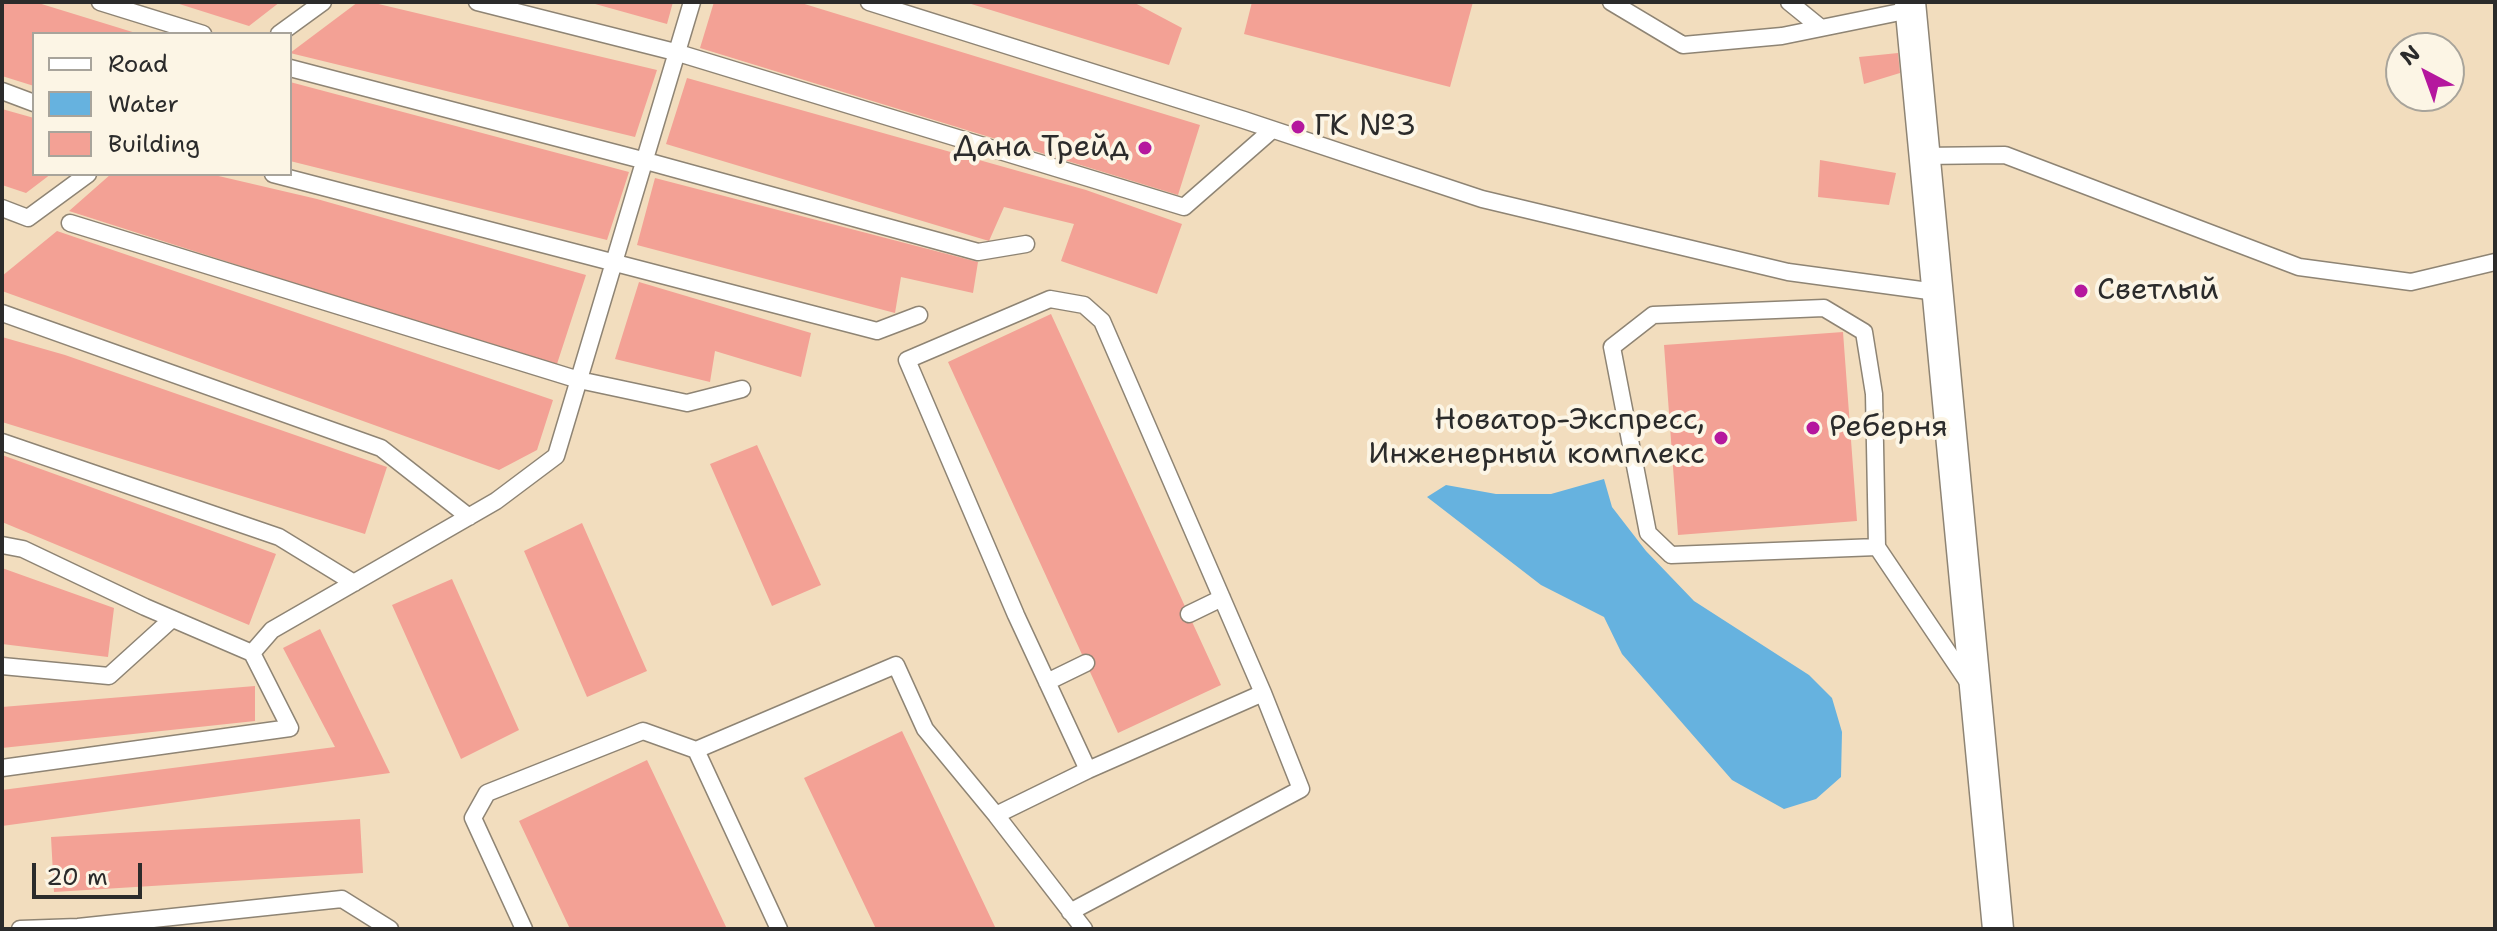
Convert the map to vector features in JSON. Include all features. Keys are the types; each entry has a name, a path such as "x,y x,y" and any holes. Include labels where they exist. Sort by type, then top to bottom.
{"street":[{"path":"1910,6 1998,929"}],"lane":[{"path":"100,2 197,32"},
{"path":"282,32 323,2"},
{"path":"477,2 675,52 1184,207 1272,130"},
{"path":"252,653 272,630 496,501 556,456 692,2"},
{"path":"869,2 1482,199 1788,272 1936,292"},
{"path":"1611,2 1683,45 1782,36 1910,6"},
{"path":"1789,2 1821,28"},
{"path":"292,69 978,252 1026,244"},
{"path":"2,91 32,102"},
{"path":"1922,156 2005,155 2299,267 2411,282 2495,262"},
{"path":"2,208 28,218 85,176"},
{"path":"281,176 877,331 919,315"},
{"path":"70,223 579,380 687,403 742,389"},
{"path":"1070,912 1301,789 1263,693 1102,321 1084,305 1050,299 907,360 1088,770"},
{"path":"1877,547 1671,555 1648,533 1612,347 1653,315 1824,308 1864,332 1874,394 1877,547 1975,693"},
{"path":"2,313 381,448 469,517"},
{"path":"2,442 279,537 354,583"},
{"path":"2,545 23,549 252,653 290,728 2,768"},
{"path":"1189,614 1222,598"},
{"path":"2,666 109,676 172,619"},
{"path":"1047,682 1086,663"},
{"path":"524,929 473,818 487,793 643,731 696,750 896,665 925,729 1084,929"},
{"path":"996,815 1088,770 1263,693"},
{"path":"696,750 779,929"},
{"path":"20,929 78,927 342,899 390,929"}],"water":[{"path":"1604,479 1612,507 1646,551 1694,601 1809,675 1832,698 1842,732 1841,777 1816,799 1784,809 1732,780 1622,654 1604,617 1541,585 1427,497 1446,485 1496,494 1551,494"}],"building":[{"path":"2,2 35,2 132,32 32,32 32,85 2,76"},
{"path":"173,2 280,2 249,26"},
{"path":"358,2 370,2 657,70 635,137 292,52"},
{"path":"588,2 673,2 667,24"},
{"path":"714,2 798,2 1200,125 1178,195 700,48"},
{"path":"1133,2 1182,28 1169,65 968,3"},
{"path":"1252,2 1473,2 1450,87 1244,34"},
{"path":"1898,53 1900,73 1864,84 1859,57"},
{"path":"687,78 1086,190 1182,224 1157,294 1061,261 1074,224 1004,207 989,241 666,144"},
{"path":"292,83 629,172 607,240 292,161"},
{"path":"2,109 32,117 32,176 48,176 26,193 2,185"},
{"path":"1820,160 1896,173 1889,205 1818,197"},
{"path":"109,176 219,176 317,199 586,275 556,367 69,211"},
{"path":"655,178 978,262 973,293 901,277 895,313 637,245"},
{"path":"57,231 553,400 537,450 499,470 2,291 2,276"},
{"path":"639,282 811,333 801,377 715,351 710,382 615,359"},
{"path":"1051,314 1221,685 1118,733 948,362"},
{"path":"1843,332 1857,521 1678,535 1664,345"},
{"path":"2,337 65,355 387,467 365,534 2,422"},
{"path":"757,445 821,585 772,606 710,464"},
{"path":"2,455 276,554 249,625 2,522"},
{"path":"582,523 647,671 587,697 524,551"},
{"path":"2,568 114,608 108,657 2,644"},
{"path":"452,579 519,730 461,759 392,605"},
{"path":"320,629 390,773 2,826 2,790 335,747 283,648"},
{"path":"255,686 255,721 2,748 2,707"},
{"path":"902,731 996,929 876,929 804,778"},
{"path":"647,760 727,929 570,929 519,821"},
{"path":"360,819 363,873 54,892 51,837"}],"place":[{"name":"ГК №3","path":"1298,127"},
{"name":"Дана Трейд","path":"1145,148"},
{"name":"Светлый","path":"2081,291"},
{"name":"Реберня","path":"1813,428"},
{"name":"Новатор-Экспресс, Инженерный комплекс","path":"1721,438"}]}
